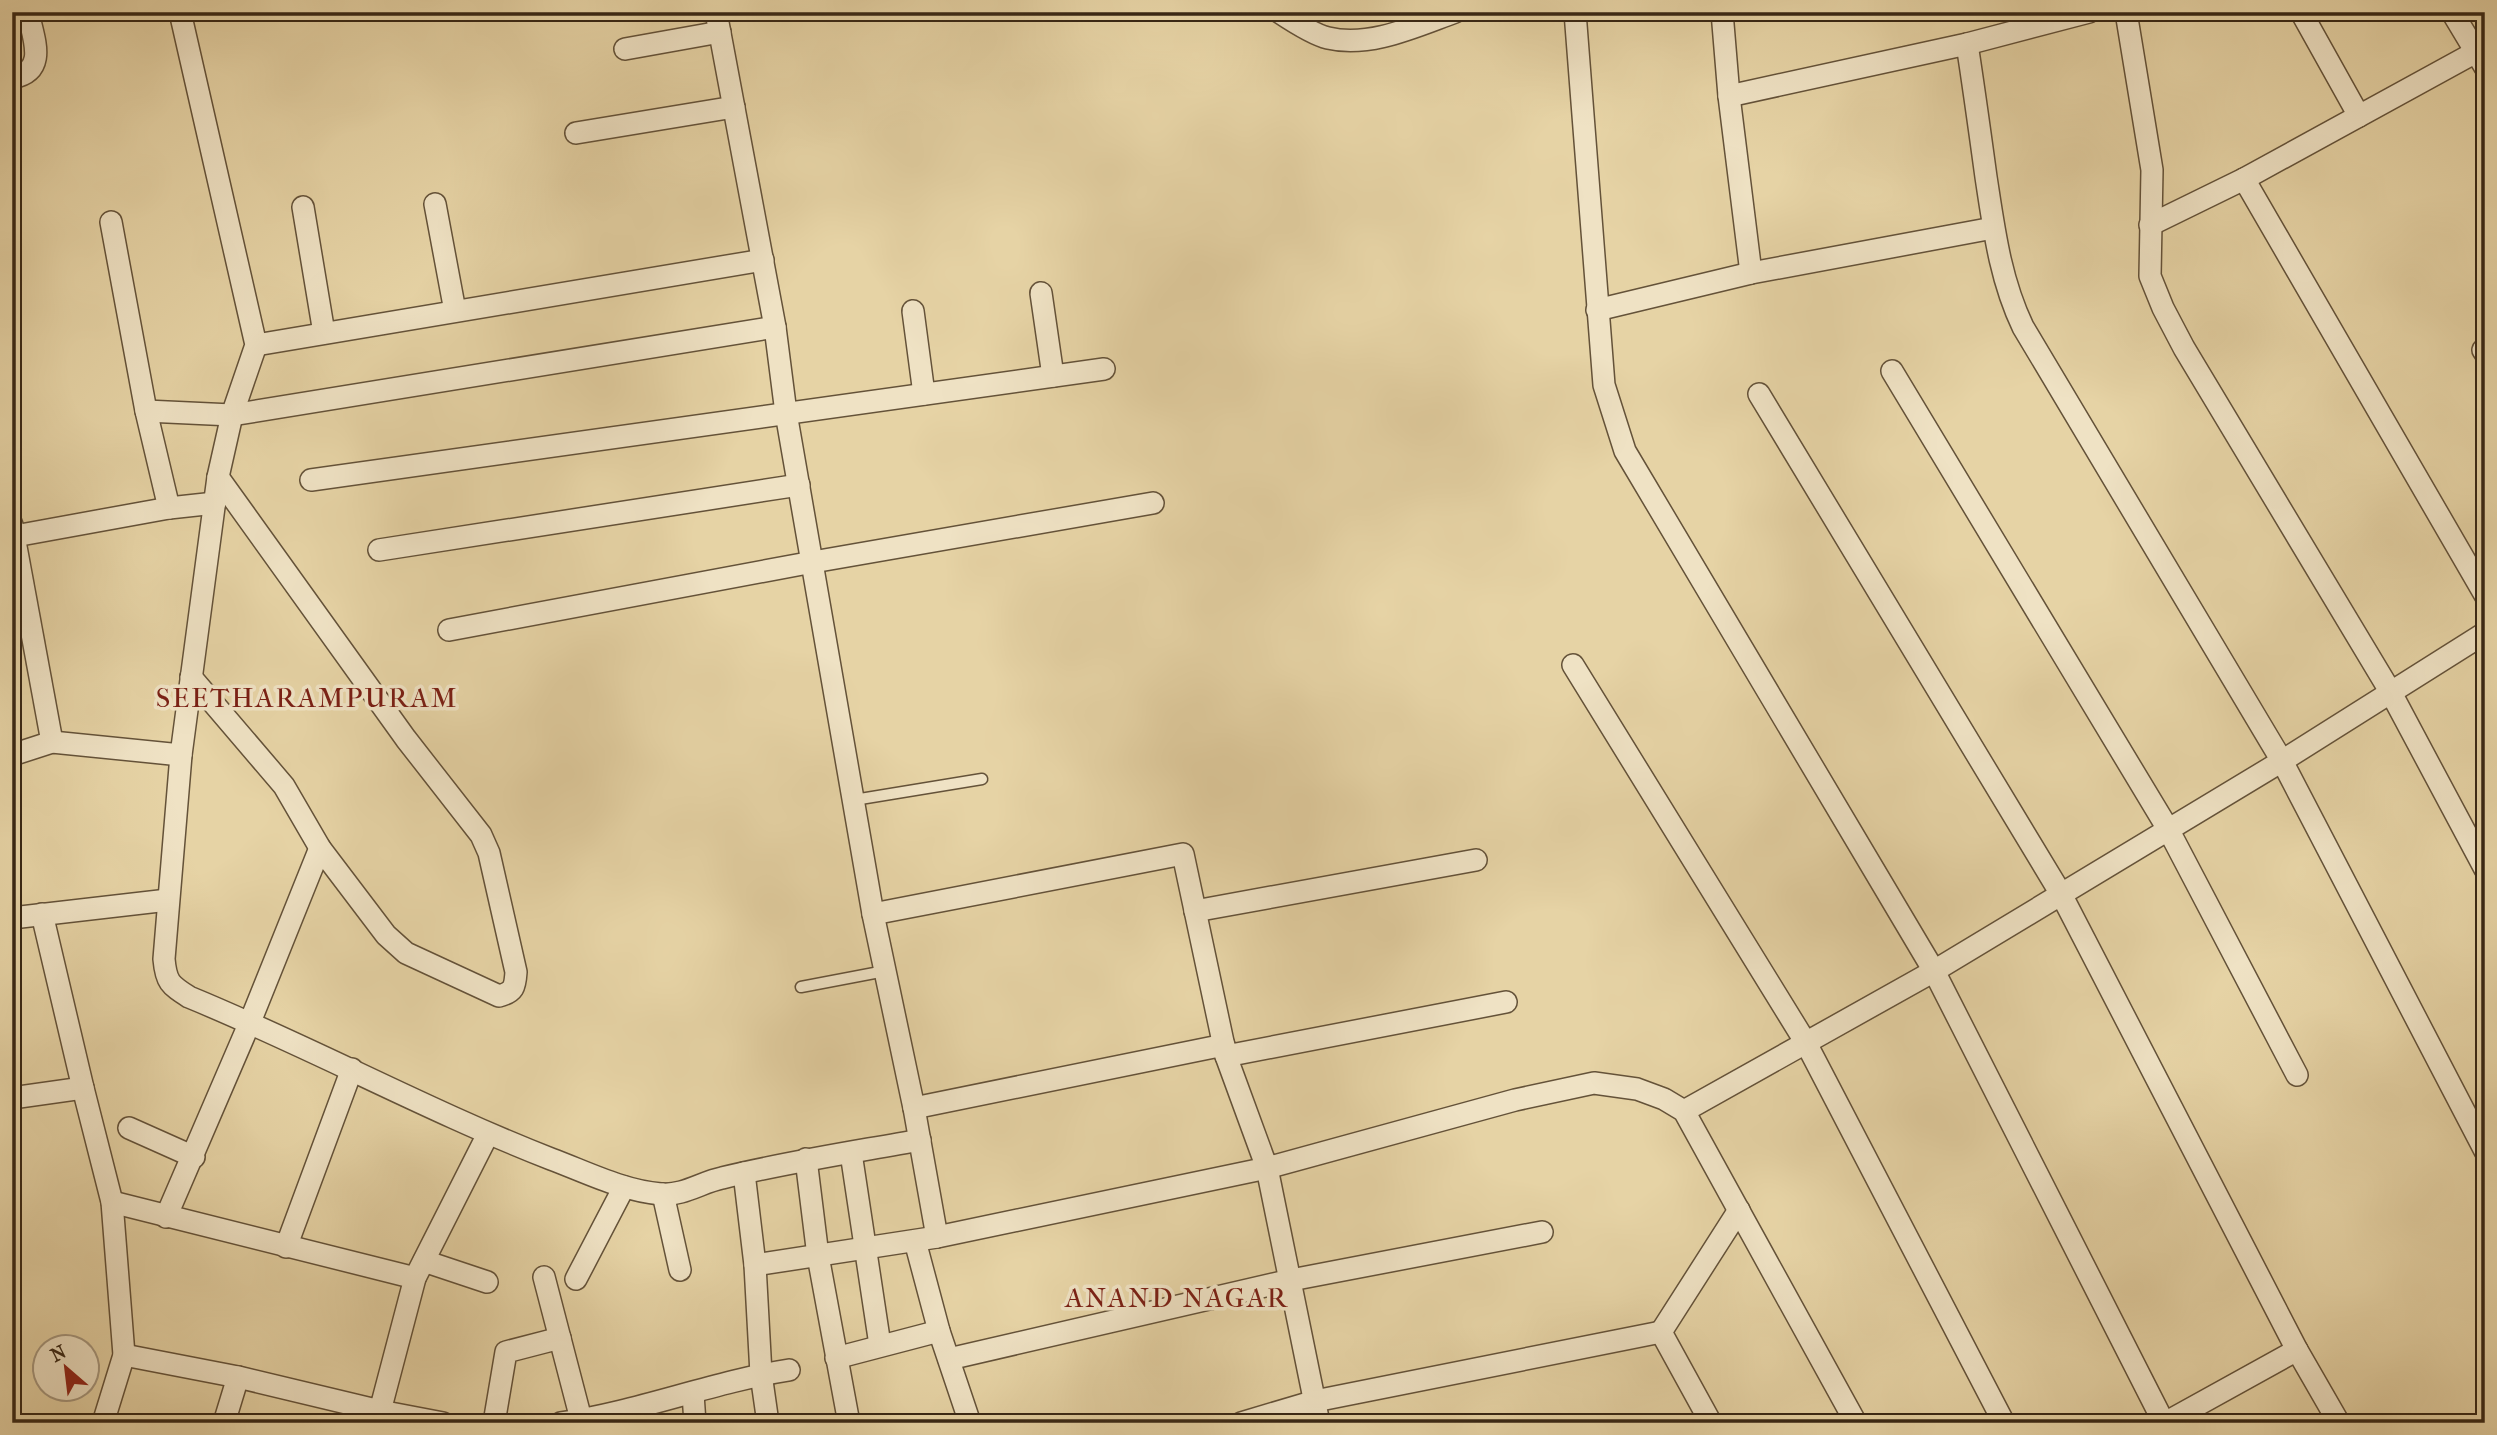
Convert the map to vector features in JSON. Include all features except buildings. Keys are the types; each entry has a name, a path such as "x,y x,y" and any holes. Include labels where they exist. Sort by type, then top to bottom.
{"street":[{"path":"12,78 23,76 34,66 36,53 27,12"},
{"path":"180,12 256,345 232,415 218,477 181,755 164,959 166,977 174,988 188,997 250,1022 488,1134 624,1187 663,1194 694,1188 719,1178 806,1159 919,1140"},
{"path":"1279,12 1327,38 1364,40 1410,29 1455,12"},
{"path":"1575,12 1604,385 1625,451 1934,971 2164,1423 2297,1350"},
{"path":"1722,12 1729,96 1751,272"},
{"path":"1729,96 1968,44 2089,12"},
{"path":"2126,12 2152,170 2150,276 2163,309 2389,691 2485,869"},
{"path":"2301,12 2359,116"},
{"path":"2150,225 2482,55 2452,12"},
{"path":"625,49 718,22 775,327 786,413 873,914 914,1108 937,1237"},
{"path":"1968,44 1993,228 2011,303 2282,761 2477,1114 2485,1151"},
{"path":"576,133 734,107"},
{"path":"2244,179 2485,595"},
{"path":"435,204 455,311"},
{"path":"303,207 324,334"},
{"path":"111,222 146,411 169,508"},
{"path":"1597,310 1751,272 1993,228"},
{"path":"256,345 763,260"},
{"path":"1041,293 1053,376"},
{"path":"913,311 925,394"},
{"path":"146,411 232,415 775,327"},
{"path":"311,480 1104,369"},
{"path":"1892,371 2168,829 2297,1075"},
{"path":"1759,394 2061,894 2297,1350 2339,1423"},
{"path":"191,677 284,786 320,848 386,935 406,953 499,996 510,993 515,987 516,972 489,853 481,835 401,732 218,477"},
{"path":"379,550 799,485"},
{"path":"52,742 14,531 215,503"},
{"path":"449,630 813,562 1153,503"},
{"path":"1684,1111 1934,971 2282,761 2389,691 2485,633"},
{"path":"1573,665 1806,1042 2004,1423"},
{"path":"12,755 52,742 181,755"},
{"path":"166,1217 194,1157 320,848"},
{"path":"873,914 1183,854 1225,1051 1267,1168 1319,1423"},
{"path":"1195,911 1476,860"},
{"path":"12,918 168,900"},
{"path":"42,914 113,1202 124,1355 103,1423"},
{"path":"914,1108 1506,1002"},
{"path":"286,1247 352,1069"},
{"path":"755,1265 937,1237 1267,1168 1515,1100 1594,1083 1637,1089 1664,1099 1684,1111 1856,1423"},
{"path":"12,1098 83,1088"},
{"path":"129,1128 194,1157"},
{"path":"379,1417 420,1270 488,1134"},
{"path":"850,1153 880,1345"},
{"path":"806,1159 818,1256 849,1423"},
{"path":"744,1173 755,1265 761,1374 768,1423"},
{"path":"576,1279 624,1187"},
{"path":"663,1194 680,1270"},
{"path":"113,1202 286,1247 487,1282"},
{"path":"1241,1423 1315,1401 1661,1332 1739,1210"},
{"path":"949,1359 1291,1280 1542,1233"},
{"path":"915,1241 939,1331 970,1423"},
{"path":"544,1277 560,1338 575,1422 693,1394 761,1374 789,1370"},
{"path":"836,1359 939,1331"},
{"path":"1661,1332 1711,1423"},
{"path":"494,1423 506,1352 560,1338"},
{"path":"124,1355 238,1377 379,1417 443,1423"},
{"path":"224,1423 238,1377"},
{"path":"693,1394 695,1423"}],"lane":[{"path":"854,800 982,779"},
{"path":"802,987 885,971"}],"district":[{"name":"SEETHARAMPURAM","path":"307,697"},
{"name":"ANAND NAGAR","path":"1177,1297"}]}
